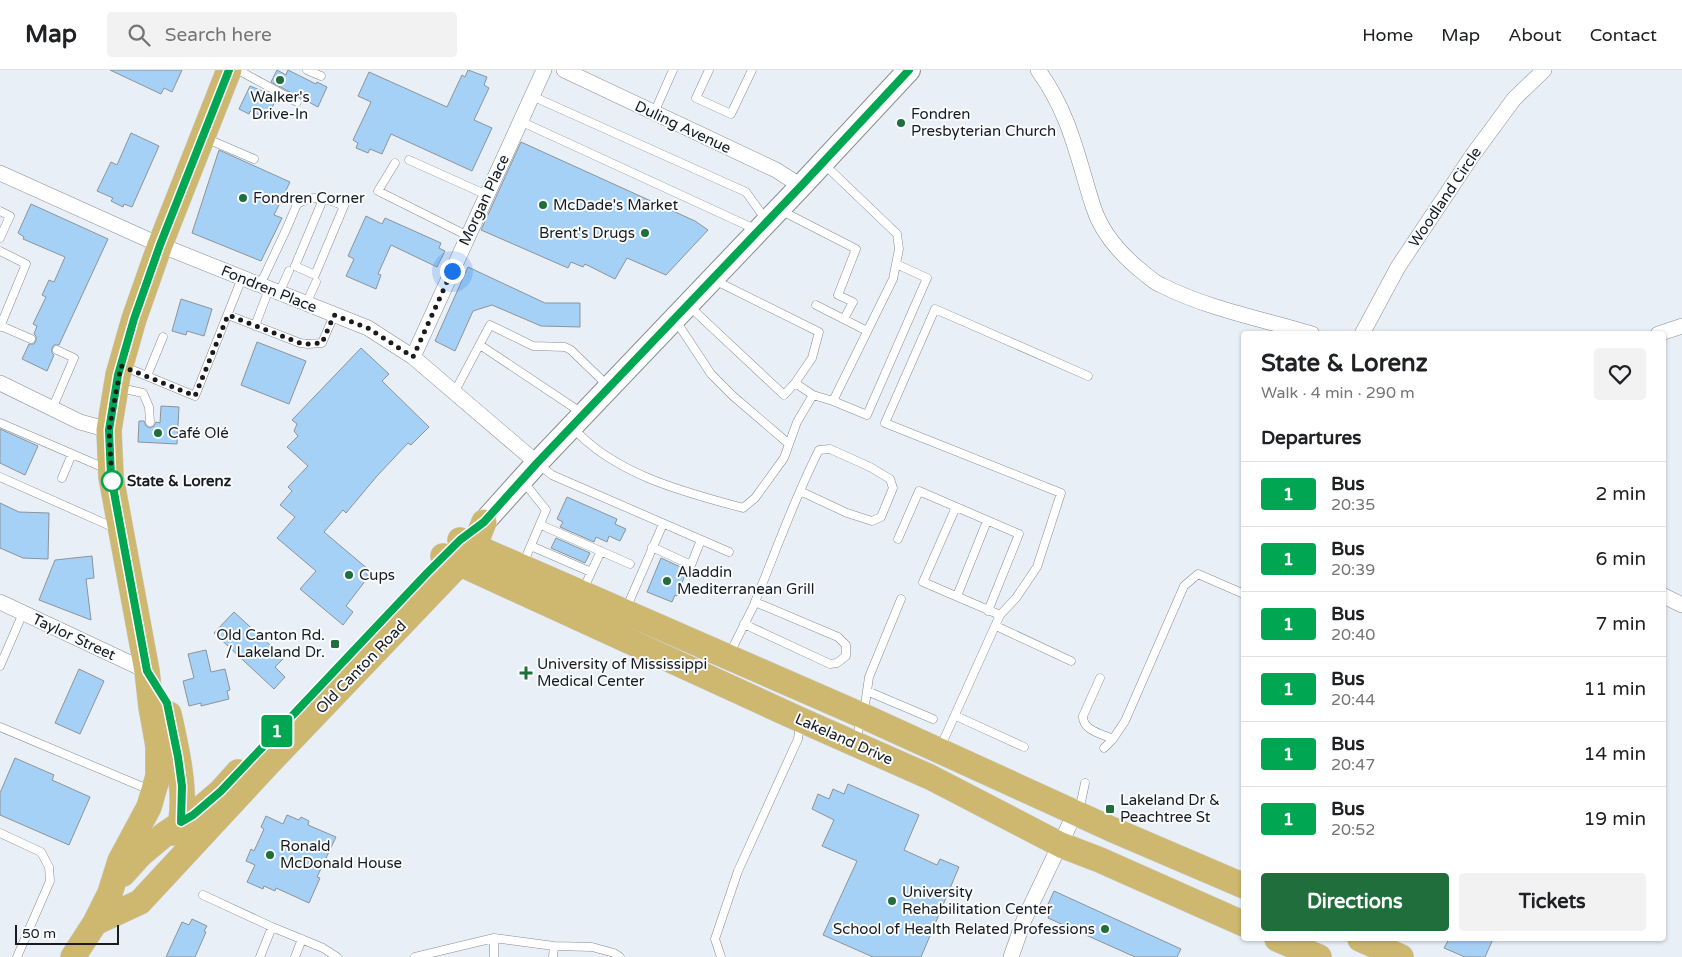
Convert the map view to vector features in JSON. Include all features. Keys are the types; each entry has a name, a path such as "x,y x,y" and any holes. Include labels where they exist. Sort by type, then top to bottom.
{"main road":[{"path":"73,957 96,923 110,893 120,861 149,807 158,776 158,746 147,671 111,471 109,430 118,377 134,319 160,245 229,70"},
{"name":"Old Canton Road","path":"96,923 140,902 269,763 484,522"},
{"name":"Old Canton Road","path":"110,893 123,874 140,855 164,834 193,815 221,791 459,552"},
{"name":"Lakeland Drive","path":"459,552 526,557 586,583 625,613 862,715 1075,813 1241,883"},
{"name":"Lakeland Drive","path":"459,552 801,720 930,777 1061,845 1100,860 1241,923"},
{"path":"96,923 132,893 181,822 182,786 167,703 147,671"},
{"path":"1282,941 1310,951"},
{"path":"1372,941 1401,957"}],"street":[{"name":"Morgan Place","path":"413,357 544,70"},
{"name":"Duling Avenue","path":"564,70 781,173 801,186"},
{"name":"Old Canton Road","path":"484,522 577,420 768,221 909,70"},
{"path":"1038,70 1052,89 1071,129 1094,209 1110,241 1128,261 1159,285 1202,302 1302,331"},
{"name":"Woodland Circle","path":"1364,331 1398,267 1472,156 1514,99 1544,70"},
{"name":"Fondren Place","path":"0,173 160,245 368,328 413,357 537,463"},
{"path":"1666,331 1682,326"},
{"path":"0,384 80,422 109,430"},
{"path":"1666,597 1682,605"},
{"name":"Taylor Street","path":"0,602 147,671"},
{"path":"1011,957 1024,920 1075,813"}],"lane":[{"path":"238,70 297,102"},
{"path":"307,70 321,76"},
{"path":"654,113 673,70"},
{"path":"709,70 696,98 731,114 752,70"},
{"path":"532,96 746,192 768,221"},
{"path":"520,121 768,221 856,250 838,295 853,302 844,319"},
{"path":"203,137 254,159"},
{"path":"409,160 486,195"},
{"path":"395,163 378,191 468,236"},
{"path":"823,163 897,234 899,249 893,279 833,401"},
{"path":"255,326 269,289 286,230 297,204 308,198 324,197 344,206 315,275 295,266 324,197"},
{"path":"0,212 10,216 0,238"},
{"path":"0,251 26,264 0,326 31,339"},
{"path":"795,383 813,395 867,415 927,278 896,264"},
{"path":"269,289 289,271"},
{"path":"118,377 147,376 195,396 242,278"},
{"path":"681,312 784,395 795,383 812,358 819,332 712,279"},
{"path":"306,304 316,282"},
{"path":"816,305 868,331"},
{"path":"939,750 1000,615 1016,598 1037,567 1061,493 885,423 935,309 1088,376"},
{"path":"681,312 712,374 733,396 789,444"},
{"path":"228,315 300,343 308,344 322,343 334,315"},
{"path":"454,393 490,326 533,346 565,347 571,350 610,387"},
{"path":"147,376 163,337"},
{"path":"480,345 577,420 590,446 630,469 683,492 743,508 755,498 784,458 797,422 813,395"},
{"path":"52,409 74,358 57,350"},
{"path":"118,377 143,393 149,407 150,422"},
{"path":"0,423 111,471"},
{"path":"728,657 755,602 800,491 819,450 830,449 870,467 890,479 893,488 881,517 872,521 847,513 800,491"},
{"path":"62,478 72,454"},
{"path":"537,463 552,475 729,552"},
{"path":"0,477 121,531"},
{"path":"522,480 546,510 526,557"},
{"path":"898,539 919,491 1019,534 988,611"},
{"path":"956,507 924,582 1000,615"},
{"path":"957,596 988,521"},
{"path":"625,613 663,524"},
{"path":"541,525 579,544 601,551 630,564"},
{"path":"652,548 691,564 701,540"},
{"path":"586,583 601,551"},
{"path":"526,557 554,554 572,562 586,583"},
{"path":"1104,748 1113,739 1125,721 1184,586 1198,574 1241,593"},
{"path":"855,743 873,664 901,599"},
{"path":"744,624 830,664 837,663 846,656 846,645 838,637 755,602"},
{"path":"0,666 24,613"},
{"path":"996,626 1071,661"},
{"path":"1100,678 1083,716 1083,720 1087,727 1113,739"},
{"path":"867,691 933,719"},
{"path":"956,716 1024,747"},
{"path":"722,957 715,939 738,870 798,739 801,720"},
{"path":"0,727 154,792"},
{"path":"1075,813 1085,783"},
{"path":"0,833 41,852 49,867 50,881 17,957"},
{"path":"203,895 323,948 337,957"},
{"path":"260,957 272,927"},
{"path":"494,938 494,957"},
{"path":"415,957 494,938 554,946 592,947 614,953 620,957"},
{"path":"295,957 302,940"},
{"path":"553,957 554,946"}],"building":[{"path":"110,70 182,70 172,92 164,88 161,94"},
{"path":"277,70 286,75 288,70 316,84 317,82 327,87 318,107 271,82"},
{"path":"468,70 487,77 484,85 489,88 474,120 492,128 472,171 391,134 382,154 370,149 368,153 356,148 358,143 353,140 371,102 358,96 369,72 447,107 462,75 465,77"},
{"path":"250,86 277,97 267,118 250,111 249,114 239,109"},
{"path":"131,133 159,146 132,207 124,204 123,207 111,201 113,198 97,191 111,162 117,165"},
{"path":"521,142 695,221 708,230 666,275 627,258 615,279 585,264 583,267 571,262 568,268 481,230"},
{"name":"Fondren Corner","path":"219,150 290,182 274,215 282,218 261,261 192,233"},
{"path":"31,204 108,239 59,345 54,345 52,348 54,355 47,371 22,359 29,344 34,344 36,341 34,334 37,326 33,324 46,297 42,295 49,280 54,282 65,257 23,239 24,237 18,233"},
{"path":"366,216 382,224 385,218 441,243 439,248 445,251 437,267 391,245 378,274 381,275 376,289 346,276 354,259 348,256"},
{"path":"468,267 545,303 580,303 580,327 541,326 492,305 473,311 455,351 435,341"},
{"path":"181,299 212,309 204,336 187,331 186,335 172,331"},
{"path":"257,342 306,361 289,404 241,385"},
{"path":"361,348 389,374 382,381 429,427 411,445 408,443 346,513 343,510 324,532 369,570 366,574 369,576 346,606 353,612 343,625 300,589 316,571 277,538 295,517 280,505 292,491 288,487 308,466 287,447 298,436 294,431 297,424 292,420"},
{"name":"Café Olé","path":"161,406 179,407 177,444 138,442 139,421 144,421 146,426 150,428 156,422 160,423"},
{"path":"0,429 38,446 25,475 0,463"},
{"path":"567,497 617,519 615,524 626,529 620,541 609,536 607,542 596,537 594,542 560,527 563,522 557,519"},
{"path":"0,503 19,512 49,513 48,559 23,558 0,548"},
{"path":"556,538 590,553 585,563 551,548"},
{"path":"92,556 94,578 86,579 91,620 39,600 55,560"},
{"name":"Aladdin Mediterranean Grill","path":"661,558 687,570 677,596 675,595 672,602 647,592"},
{"path":"234,612 284,658 275,667 285,677 274,689 214,633"},
{"path":"206,650 211,672 225,669 230,690 227,691 229,699 201,706 201,703 189,706 183,681 194,678 188,654"},
{"path":"79,669 104,681 80,734 55,723"},
{"path":"15,758 54,775 52,780 90,797 69,845 0,815 0,793"},
{"name":"University Rehabilitation Center","path":"848,784 919,815 904,850 937,865 940,859 959,867 921,957 873,957 823,935 857,861 822,846 834,820 812,809 818,794 829,799 833,789 844,794"},
{"name":"Ronald McDonald House","path":"287,815 299,820 301,817 309,821 308,825 336,837 317,877 320,878 309,903 276,888 275,891 264,886 263,889 247,882 255,865 246,861 251,849 254,851 264,829 261,827 266,816 283,824"},
{"name":"School of Health Related Professions","path":"1054,891 1181,949 1177,957 1135,957 1048,918 1050,913 1045,911"},
{"path":"192,919 207,926 195,957 166,957 182,922 189,925"},
{"path":"1448,941 1492,941 1485,957 1465,957 1444,948"}],"bus line":[{"name":"1","path":"229,70 160,245 134,319 118,375 109,430 111,476 147,671 167,703 178,757 182,786 181,822 193,815 221,791 371,630 460,540 484,522 537,463 909,70"}],"place":[{"name":"Walker's Drive-In","path":"280,80"},
{"name":"Fondren Presbyterian Church","path":"901,123"},
{"name":"Fondren Corner","path":"243,198"},
{"name":"McDade's Market","path":"543,205"},
{"name":"Brent's Drugs","path":"645,233"},
{"name":"Café Olé","path":"158,433"},
{"name":"State & Lorenz","path":"112,481"},
{"name":"Cups","path":"349,575"},
{"name":"Aladdin Mediterranean Grill","path":"667,581"},
{"name":"Old Canton Rd. / Lakeland Dr.","path":"335,644"},
{"name":"University of Mississippi Medical Center","path":"526,673"},
{"name":"Lakeland Dr & Peachtree St","path":"1110,809"},
{"name":"Ronald McDonald House","path":"270,855"},
{"name":"University Rehabilitation Center","path":"892,901"},
{"name":"School of Health Related Professions","path":"1105,929"}],"route":[{"path":"112,481 109,430 121,366 195,396 228,315 300,343 308,344 322,343 334,315 368,328 413,357 452,271"}]}
